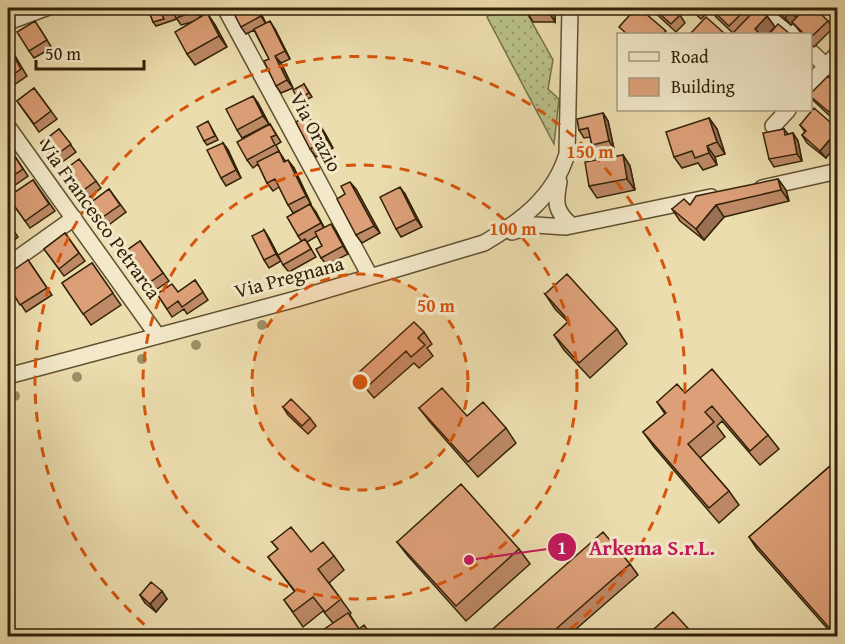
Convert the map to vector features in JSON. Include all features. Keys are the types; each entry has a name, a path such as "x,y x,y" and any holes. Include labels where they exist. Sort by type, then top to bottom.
{"street":[{"path":"8,21 45,8"},
{"name":"Via Orazio","path":"225,8 366,277"},
{"name":"Via Pregnana","path":"8,376 484,243 534,209 560,174 567,154 570,8"},
{"path":"762,8 791,33"},
{"path":"812,52 832,64 812,82"},
{"path":"772,126 787,111"},
{"name":"Via Francesco Petrarca","path":"8,127 157,335"},
{"path":"748,190 837,171"},
{"path":"560,174 555,204 559,214 572,225"},
{"path":"484,243 530,226 572,225 725,195"},
{"path":"8,265 74,218"}],"green space":[{"path":"500,8 524,8 553,60 548,89 559,99 554,144 487,17"}],"building":[{"path":"148,8 159,8 164,19 153,22"},
{"path":"159,8 195,8 196,11 176,18 173,11 162,15"},
{"path":"231,8 256,8 261,16 241,27"},
{"path":"528,8 550,8 550,14 528,14"},
{"path":"636,8 639,8 666,31 663,33 626,33 619,27"},
{"path":"653,8 672,8 680,15 671,24"},
{"path":"712,8 747,8 729,26"},
{"path":"757,8 767,16 755,29 759,33 733,33"},
{"path":"774,8 788,8 791,11 785,18"},
{"path":"806,8 815,8 828,21 812,36 812,33 803,33 792,22"},
{"path":"207,13 219,36 187,54 175,32"},
{"path":"706,17 724,33 691,33"},
{"path":"35,21 47,40 29,51 17,32"},
{"path":"270,21 285,51 275,56 287,80 276,86 264,61 269,59 254,29"},
{"path":"778,24 789,33 770,33"},
{"path":"837,45 837,59 830,53"},
{"path":"8,46 21,69 8,78"},
{"path":"828,76 837,85 837,103 829,112 812,98 812,92"},
{"path":"304,84 309,93 298,99 293,90"},
{"path":"34,88 51,111 34,124 17,101"},
{"path":"253,96 263,116 237,130 226,109"},
{"path":"814,108 837,128 820,151 802,135 806,131 800,125"},
{"path":"603,113 609,141 592,145 588,128 579,130 577,119"},
{"path":"308,115 316,130 321,127 327,140 310,149 296,122"},
{"path":"709,118 717,142 707,146 709,153 695,158 692,151 674,157 666,132"},
{"path":"208,121 215,136 204,141 197,127"},
{"path":"270,124 276,135 271,137 275,145 247,160 237,142"},
{"path":"59,129 71,144 52,158 41,143"},
{"path":"784,129 785,135 793,133 797,154 769,159 763,133"},
{"path":"223,143 236,170 221,178 207,150"},
{"path":"8,146 23,169 8,179"},
{"path":"279,151 284,162 288,160 306,196 288,205 275,179 267,183 257,162"},
{"path":"623,155 627,179 589,186 585,162"},
{"path":"79,159 96,181 78,194 62,172"},
{"path":"778,179 781,190 716,205 696,229 672,209 684,199 690,205 696,196"},
{"path":"33,180 49,204 25,221 8,197"},
{"path":"350,182 374,226 356,235 337,199 345,194 341,186"},
{"path":"400,187 416,219 396,229 380,197"},
{"path":"109,189 120,205 100,219 89,204"},
{"path":"310,204 321,223 298,236 287,217"},
{"path":"8,222 13,229 8,233"},
{"path":"331,224 343,246 321,258 316,249 322,246 315,232"},
{"path":"264,230 276,254 264,260 252,236"},
{"path":"65,233 79,253 59,269 44,249"},
{"path":"305,239 311,249 283,265 278,255"},
{"path":"140,241 163,273 146,285 123,253"},
{"path":"28,260 47,288 20,305 8,285 8,274"},
{"path":"92,263 113,293 83,314 62,283"},
{"path":"567,274 617,329 579,363 554,335 569,321 545,294"},
{"path":"195,280 203,292 182,307 178,301 167,309 157,294 172,284 178,292"},
{"path":"414,322 424,332 418,338 425,345 411,357 406,351 367,387 356,375"},
{"path":"712,369 768,435 750,451 712,406 705,412 714,422 688,444 729,491 709,508 643,432 666,413 657,402 677,384 685,393"},
{"path":"442,388 467,416 483,402 506,428 468,462 419,408"},
{"path":"291,399 310,418 302,426 283,407"},
{"path":"837,460 837,628 833,632 749,537"},
{"path":"461,484 519,549 456,606 397,542"},
{"path":"291,527 311,552 323,542 334,556 318,569 341,599 325,612 313,597 293,612 284,600 295,591 268,557 278,549 272,542"},
{"path":"603,532 630,564 556,629 563,636 486,635"},
{"path":"151,582 162,591 150,604 140,595"},
{"path":"673,612 695,636 646,636"},
{"path":"348,613 359,629 364,625 372,636 314,636"}],"place":[{"name":"Arkema S.r.L.","path":"469,560"}]}
